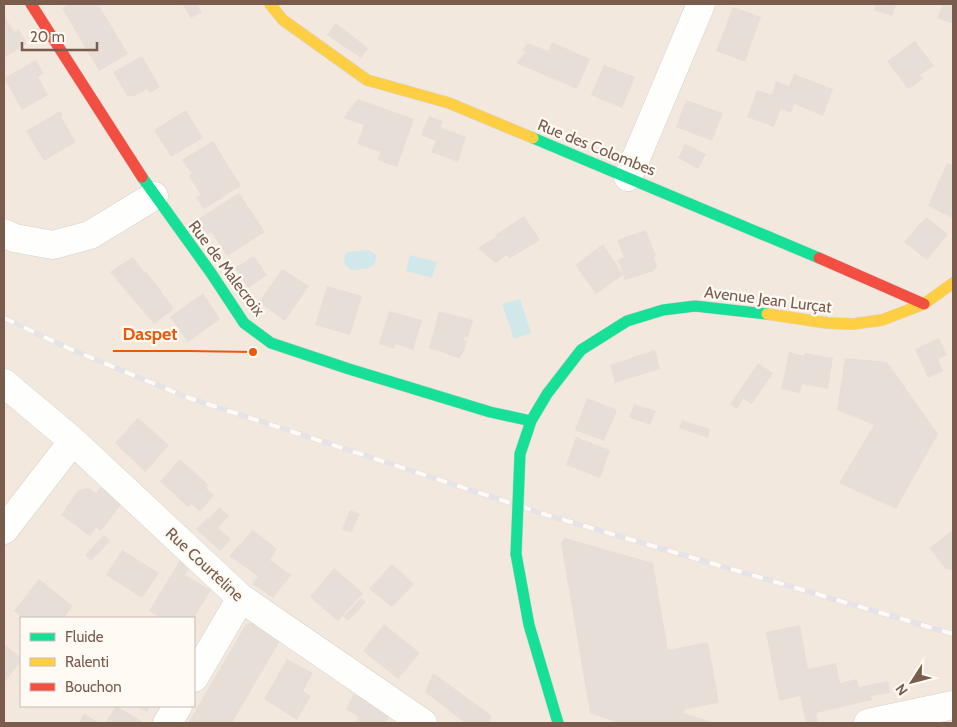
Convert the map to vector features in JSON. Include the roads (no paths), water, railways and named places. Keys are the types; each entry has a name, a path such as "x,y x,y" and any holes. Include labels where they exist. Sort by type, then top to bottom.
{"street":[{"name":"Rue de Malecroix","path":"31,4 154,196 244,323 272,343 349,369 490,412 532,421"},
{"name":"Rue des Colombes","path":"270,4 283,20 367,80 449,103 773,238 924,304"},
{"path":"628,177 701,4"},
{"path":"4,233 14,238 54,245 90,235 154,196"},
{"name":"Avenue Jean Lurçat","path":"558,723 521,593 516,554 520,454 532,421 547,394 581,350 627,321 663,310 695,306 733,309 827,323 853,324 882,320 924,304 953,283"},
{"name":"Rue Courteline","path":"4,383 73,441 241,598 423,723"},
{"path":"4,530 73,441"},
{"path":"195,676 241,598"},
{"path":"868,723 953,705"},
{"path":"167,723 177,707"}],"water":[{"path":"369,250 376,255 376,260 371,267 351,270 345,265 344,257 347,252"},
{"path":"410,255 437,262 432,278 406,271"},
{"path":"520,299 531,333 514,339 502,304"}],"railway":[{"path":"4,318 70,349 186,397 547,515 953,634"}],"place":[{"name":"Daspet","path":"253,352"}]}
